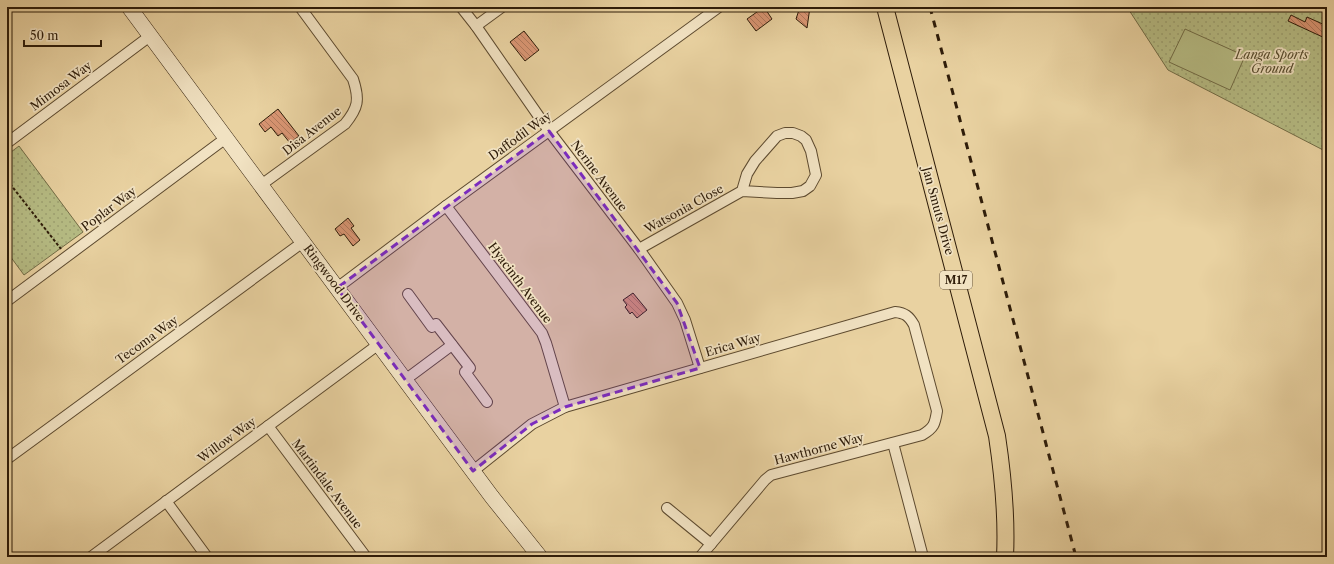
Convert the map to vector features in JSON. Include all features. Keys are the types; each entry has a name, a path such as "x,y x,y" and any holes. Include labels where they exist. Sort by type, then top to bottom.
{"main road":[{"name":"Jan Smuts Drive","path":"885,7 996,436 1002,468 1005,498 1005,557"}],"street":[{"name":"Ringwood Drive","path":"129,7 473,471 540,557"},
{"name":"Disa Avenue","path":"261,186 345,124 354,114 357,103 357,90 353,79 300,7"},
{"name":"Nerine Avenue","path":"461,7 476,26 549,131 639,249 682,311 700,368"},
{"path":"476,26 502,7"},
{"name":"Daffodil Way","path":"338,288 446,206 718,7"},
{"name":"Mimosa Way","path":"7,143 150,36"},
{"name":"Watsonia Close","path":"639,249 742,191 759,193 792,193 803,191 810,186 816,175 811,151 806,140 802,136 793,133 785,133 777,136 755,161 747,174 742,191"},
{"name":"Poplar Way","path":"7,301 226,138"},
{"name":"Hyacinth Avenue","path":"446,206 542,333 565,407"},
{"name":"Tecoma Way","path":"7,459 303,242"},
{"path":"408,294 432,327 436,324 470,368 465,372 487,402"},
{"name":"Erica Way","path":"473,471 532,424 565,407 895,312 903,313 909,317 914,325 937,411 935,423"},
{"name":"Willow Way","path":"91,557 380,344"},
{"path":"405,380 452,345"},
{"name":"Hawthorne Way","path":"700,557 765,480 771,475 922,435 930,431 935,423"},
{"name":"Martindale Avenue","path":"268,426 366,557"},
{"path":"893,443 923,557"},
{"path":"166,501 207,557"},
{"path":"666,508 711,544"}],"path":[{"path":"7,180 66,256"}],"highlighted area":[{"path":"549,131 677,303 700,368 565,407 532,424 473,471 337,288"}],"green space":[{"name":"Langa Sports Ground","path":"1127,7 1327,7 1327,152 1168,70"},
{"path":"1185,29 1245,56 1230,90 1169,62"},
{"path":"19,146 83,232 24,275 7,252 7,155"}],"building":[{"path":"764,7 772,19 756,31 747,19"},
{"path":"800,7 810,7 807,28 796,19"},
{"path":"1291,15 1305,22 1307,17 1327,26 1327,39 1288,21"},
{"path":"524,31 539,50 525,61 510,42"},
{"path":"278,109 299,136 290,143 282,133 278,136 271,127 265,132 259,124"},
{"path":"348,218 354,226 351,228 360,240 353,246 344,234 340,236 335,229"},
{"path":"633,293 647,310 637,318 632,312 630,314 625,307 627,305 623,300"}],"railway":[{"path":"930,7 1076,557"}]}
